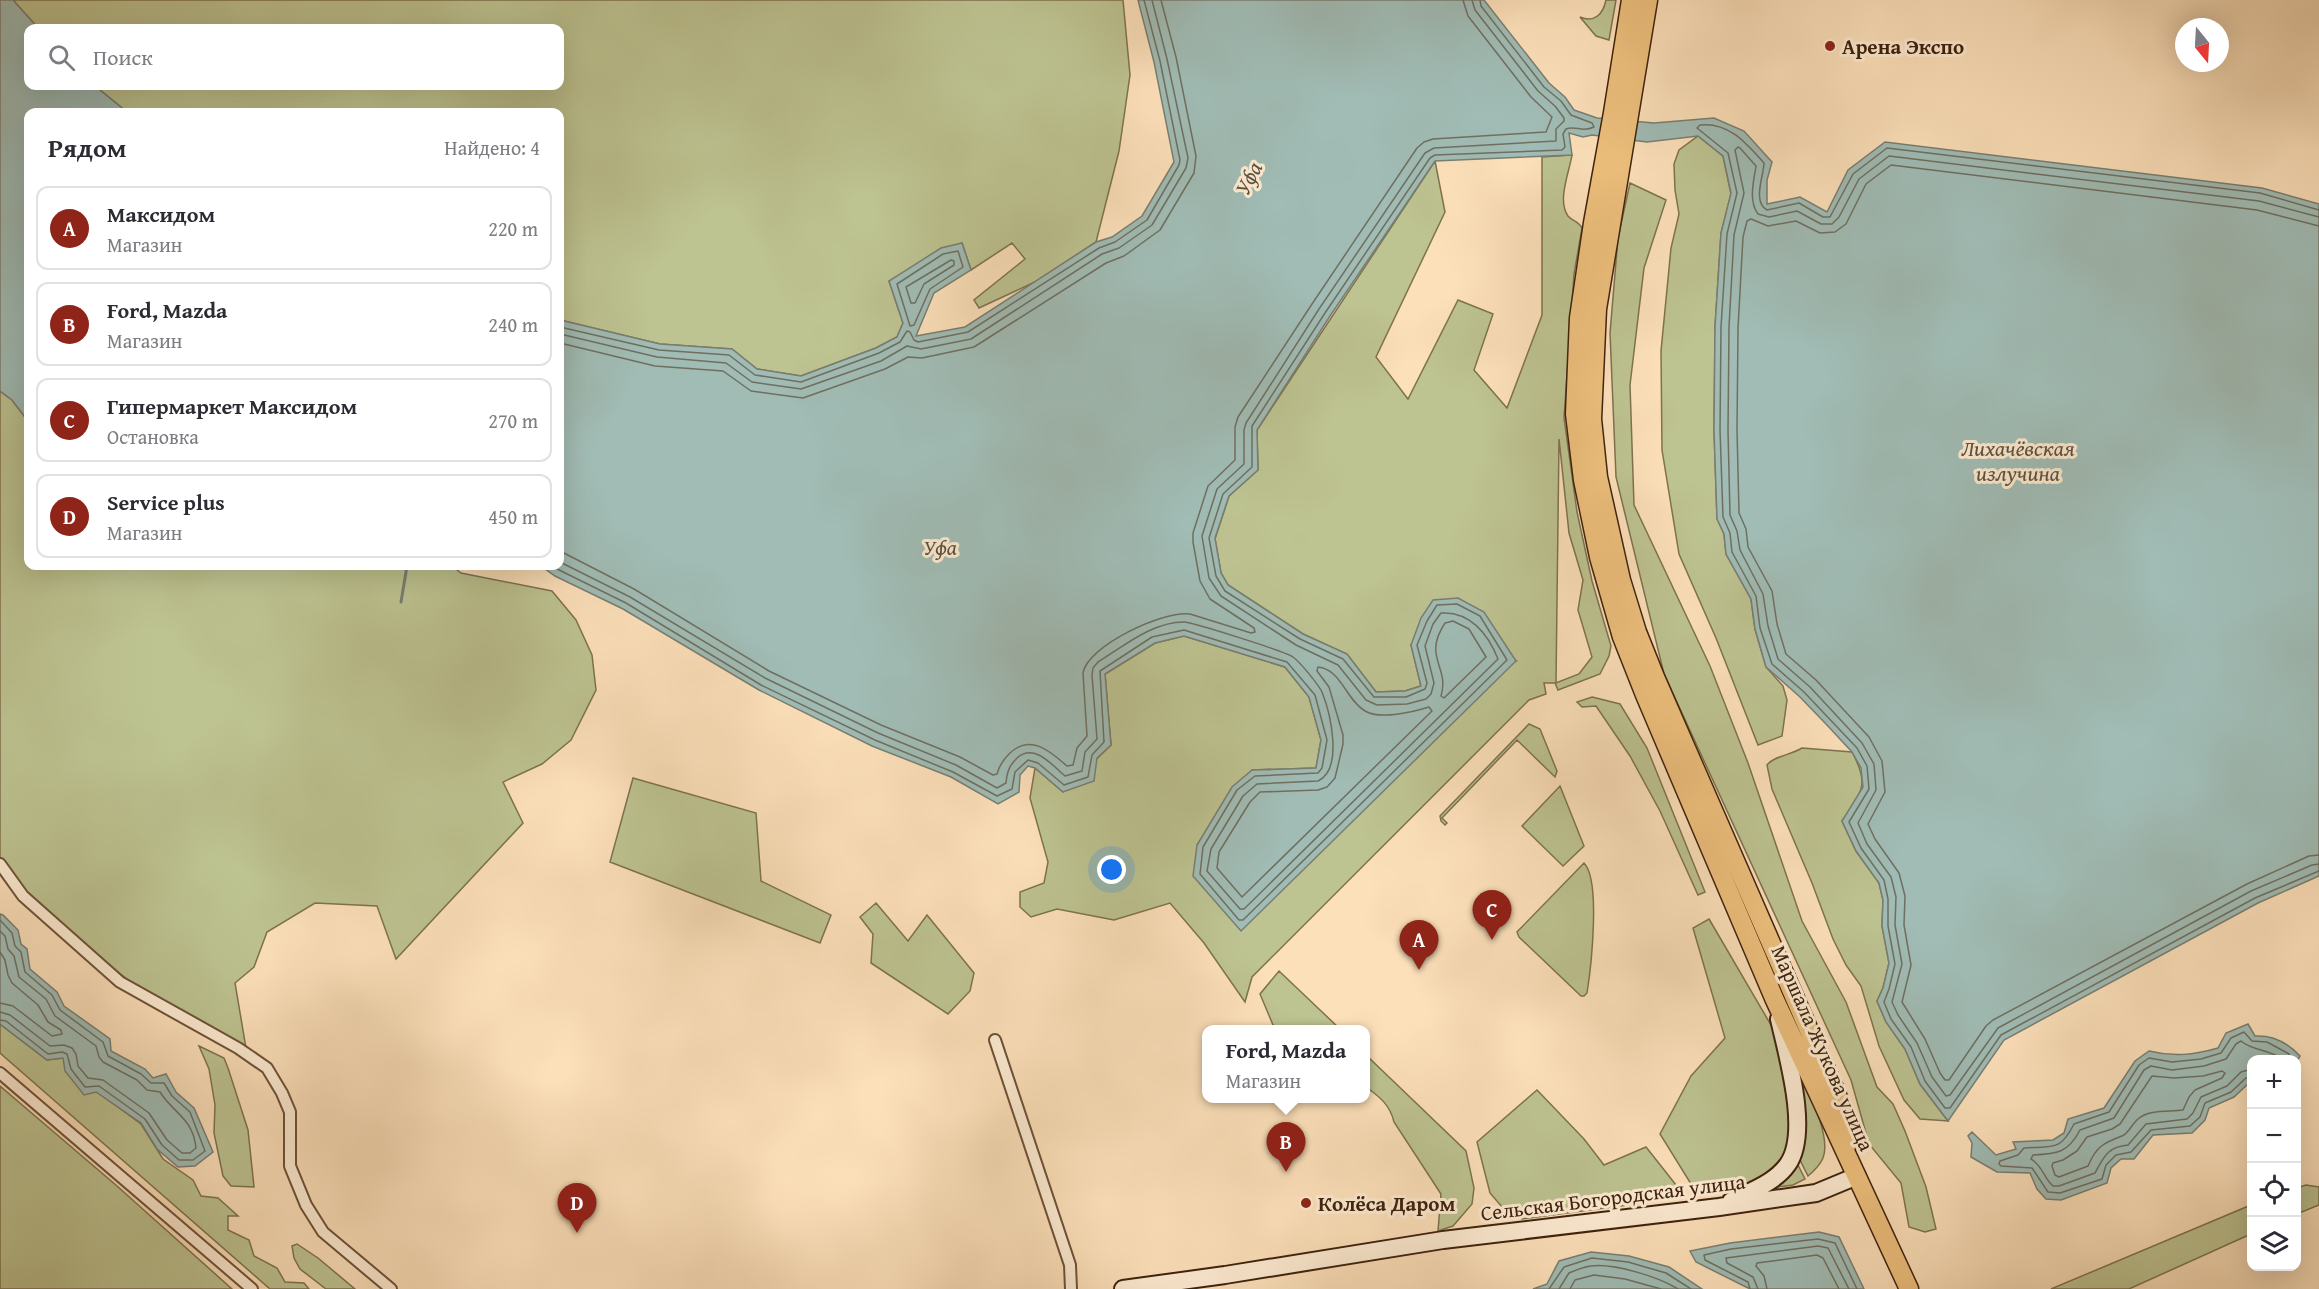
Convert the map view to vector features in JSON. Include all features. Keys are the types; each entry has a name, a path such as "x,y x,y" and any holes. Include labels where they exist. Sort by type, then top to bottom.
{"main road":[{"path":"1601,226 1631,45 1631,0"},
{"path":"1631,45 1648,0"},
{"name":"Маршала Жукова улица","path":"1601,226 1579,318 1575,414 1583,480 1599,558 1622,636 1645,695 1774,998 1857,1176"},
{"name":"Маршала Жукова улица","path":"1601,226 1592,419 1598,477 1621,580 1637,632 1655,677 1835,1090 1842,1108 1857,1176"},
{"path":"1719,1207 1772,1180 1788,1164 1796,1146 1797,1115 1794,1088 1774,998"},
{"path":"1857,1176 1909,1289"},
{"name":"Сельская Богородская улица","path":"1123,1289 1443,1240 1816,1193 1857,1176"}],"street":[{"path":"0,864 23,896 120,982 238,1048 267,1068 290,1112 290,1166 306,1205 323,1232 391,1289"},
{"path":"995,1040 1070,1265 1071,1289"},
{"path":"0,1073 252,1289"}],"green space":[{"path":"13,0 1123,0 1130,75 1119,151 1096,242 1037,281 979,308 974,300 1025,259 1012,243 971,270 962,243 889,281 903,323 897,337 876,348 801,376 757,369 732,349 660,344 564,321 564,108 122,108 100,90 564,90 564,24 34,24"},
{"path":"1606,0 1616,0 1609,40 1596,36 1580,17 1590,19 1598,16"},
{"path":"1698,136 1723,156 1731,194 1721,233 1715,327 1714,430 1717,518 1724,534 1726,554 1751,599 1755,629 1766,667 1783,686 1787,700 1782,736 1758,745 1716,638 1679,554 1662,450 1661,351 1671,248 1679,214 1674,164 1679,150"},
{"path":"1572,155 1564,203 1568,216 1582,228 1574,274 1564,418 1577,512 1592,581 1611,646 1600,674 1558,690 1555,683 1544,683 1546,694 1529,700 1252,977 1245,1002 1204,943 1170,903 1114,920 1057,909 1031,917 1020,907 1020,892 1044,883 1048,862 1030,798 1035,768 1063,792 1111,745 1105,674 1155,643 1184,636 1285,667 1309,697 1321,740 1316,768 1252,770 1197,845 1516,661 1411,645 1421,686 1405,691 1376,692 1347,654 1303,634 1228,585 1221,573 1215,539 1229,496 1258,470 1257,430 1435,161 1445,212 1376,357 1408,399 1458,300 1493,314 1474,370 1507,408 1542,315 1542,157","holes":["1559,439 1569,533 1583,580 1578,610 1592,657 1579,674 1556,683"]},
{"path":"1630,183 1666,200 1644,268 1630,385 1634,505 1710,666 1748,763 1802,921 1846,1002 1877,1087 1893,1104 1905,1131 1926,1187 1936,1229 1925,1232 1909,1227 1901,1183 1869,1144 1851,1080 1664,674 1616,477 1610,333 1618,238"},
{"path":"0,391 12,400 24,416 24,570 457,570 461,573 552,591 576,620 592,655 596,690 571,740 542,764 503,782 523,823 396,959 377,906 315,903 267,932 254,967 235,983 246,1048 133,984 29,901 0,860"},
{"path":"1592,697 1620,704 1647,748 1705,892 1698,895 1660,811 1630,756 1596,706 1582,707 1577,702"},
{"path":"1529,724 1540,729 1557,771 1555,777 1517,740 1442,818 1447,823 1445,825 1440,816"},
{"path":"1802,748 1852,752 1858,763 1862,781 1861,788 1855,803 1842,821 1856,851 1879,883 1883,900 1882,926 1889,963 1883,988 1877,1001 1886,1022 1905,1049 1920,1084 1948,1121 1920,1119 1904,1100 1879,1046 1861,986 1846,965 1833,939 1772,789 1767,765"},
{"path":"633,778 756,813 761,881 831,915 820,943 610,862"},
{"path":"1560,786 1584,846 1563,866 1522,826"},
{"path":"1584,863 1589,872 1592,887 1593,925 1587,993 1581,996 1519,937 1517,932"},
{"path":"876,903 908,941 927,915 974,973 970,991 948,1014 871,963 873,934 860,917"},
{"path":"1709,919 1778,1037 1794,1135 1785,1157 1768,1173 1736,1187 1703,1193 1696,1192 1660,1134 1691,1076 1725,1038 1693,928"},
{"path":"1279,971 1336,1025 1273,1025 1260,994"},
{"path":"0,1024 47,1060 63,1058 96,1091 141,1124 163,1159 193,1180 201,1196 218,1198 238,1216 228,1216 228,1230 249,1240 254,1256 277,1268 285,1282 304,1283 309,1289 270,1289 0,1053"},
{"path":"199,1046 224,1058 228,1068 248,1130 254,1187 231,1186 223,1176 214,1133 215,1105 209,1069"},
{"path":"1370,1059 1466,1151 1474,1188 1472,1204 1453,1226 1438,1231 1441,1194 1380,1098 1370,1090"},
{"path":"1797,1066 1817,1112 1824,1137 1823,1158 1808,1176 1799,1158 1806,1125"},
{"path":"0,1086 117,1186 232,1289 0,1289"},
{"path":"1537,1090 1584,1139 1604,1165 1646,1147 1680,1193 1650,1202 1522,1219 1502,1207 1490,1193 1477,1142"},
{"path":"1797,1163 1805,1179 1793,1185 1770,1188"},
{"path":"2301,1187 2319,1187 2319,1205 2301,1212"},
{"path":"2247,1207 2247,1236 2129,1289 2051,1289"},
{"path":"297,1244 318,1258 355,1289 326,1289 300,1269 294,1258 292,1246"}],"water":[{"path":"0,0 13,0 34,24 24,24 24,90 100,90 122,108 24,108 24,416 12,400 0,391"},
{"path":"1138,0 1484,0 1549,83 1565,97 1574,110 1597,118 1654,123 1714,118 1744,131 1772,162 1767,180 1767,204 1800,197 1827,212 1848,170 1885,142 2262,188 2319,204 2319,876 2258,903 2004,1040 1948,1121 1920,1084 1905,1049 1886,1022 1877,1001 1883,988 1889,963 1882,926 1883,900 1879,883 1856,851 1842,821 1863,787 1861,768 1852,752 1826,724 1766,667 1755,629 1751,599 1726,554 1724,534 1717,519 1714,430 1715,327 1721,233 1731,193 1723,156 1698,136 1647,142 1592,135 1583,137 1569,133 1572,155 1435,161 1330,316 1257,430 1258,470 1229,496 1215,538 1221,573 1228,585 1303,634 1347,654 1376,692 1405,691 1421,686 1411,645 1421,618 1433,600 1458,598 1484,612 1516,661 1241,931 1193,876 1197,845 1232,787 1252,770 1316,768 1321,740 1309,697 1285,667 1184,636 1155,643 1105,674 1111,745 1097,758 1094,781 1063,792 1035,768 1028,766 1020,775 1019,792 998,804 951,777 872,746 759,690 623,609 547,570 564,570 564,321 660,344 732,349 757,369 801,376 876,348 897,337 903,323 889,281 941,248 962,243 971,270 934,293 916,336 965,327 1096,242 1112,237 1142,216 1174,162 1154,62"},
{"path":"0,914 18,930 21,944 27,949 30,969 57,992 64,1006 110,1039 111,1051 145,1069 153,1078 166,1074 176,1092 194,1108 213,1152 195,1166 178,1167 157,1149 141,1123 96,1092 84,1095 65,1071 63,1058 47,1060 0,1024"},
{"path":"2248,1024 2255,1036 2274,1038 2299,1055 2247,1055 2247,1085 2234,1097 2209,1108 2205,1120 2192,1133 2153,1135 2134,1159 2121,1159 2111,1168 2107,1183 2061,1200 2046,1199 2037,1189 2030,1173 1997,1172 1971,1157 1972,1143 1968,1136 1972,1132 1996,1155 2016,1149 2013,1142 2053,1140 2064,1133 2068,1119 2104,1108 2135,1061 2149,1051 2184,1054 2218,1048 2226,1033"},
{"path":"1819,1232 1839,1237 1864,1289 1750,1289 1696,1262 1690,1251 1730,1243"},
{"path":"1591,1252 1629,1256 1669,1267 1702,1289 1533,1289 1547,1284 1559,1261"}],"waterway":[{"path":"401,602 406,570"}],"place":[{"name":"Арена Экспо","path":"1830,46"},
{"name":"Гипермаркет Максидом","path":"1492,940"},
{"name":"Максидом","path":"1419,970"},
{"name":"Ford, Mazda","path":"1286,1172"},
{"name":"Колёса Даром","path":"1306,1203"},
{"name":"Service plus","path":"577,1233"}],"water label":[{"name":"Уфа","path":"1248,178"},
{"name":"Лихачёвская излучина","path":"2018,461"},
{"name":"Уфа","path":"940,547"}]}
